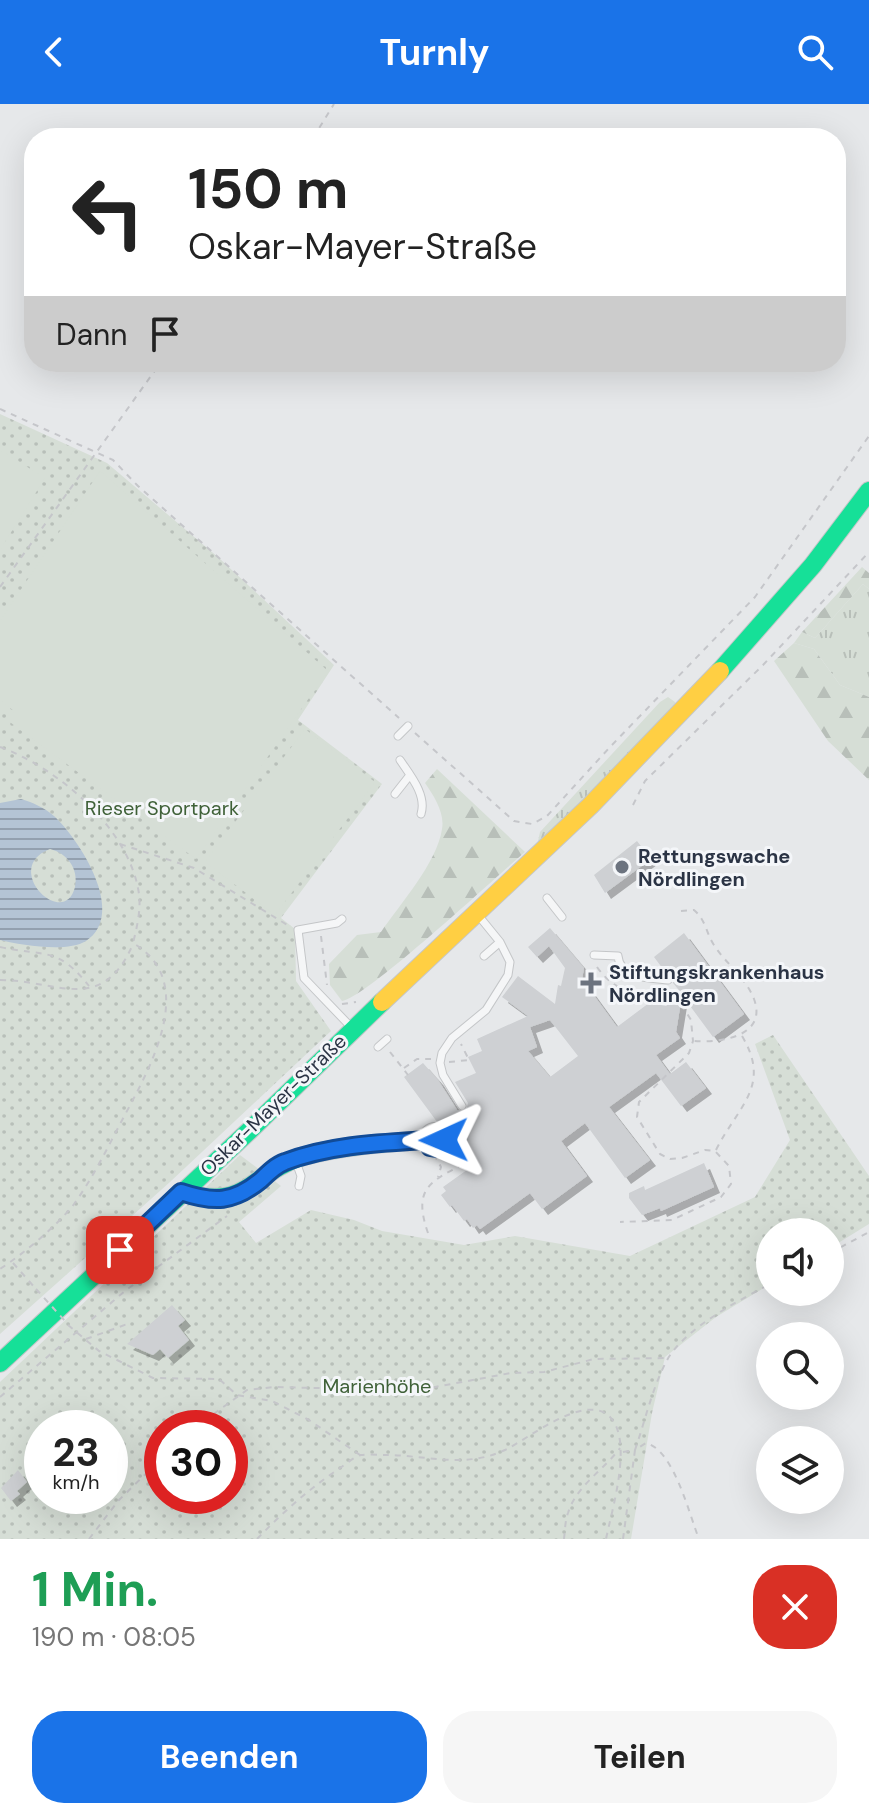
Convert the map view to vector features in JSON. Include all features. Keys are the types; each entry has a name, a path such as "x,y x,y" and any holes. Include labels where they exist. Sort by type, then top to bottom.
{"main road":[{"name":"Oskar-Mayer-Straße","path":"0,1363 537,857 689,705 785,598 869,491"},
{"path":"181,1192 203,1200 231,1198 282,1163 327,1150 437,1142"}],"lane":[{"path":"398,736 408,726"},
{"path":"400,760 422,799 421,814"},
{"path":"395,794 410,775"},
{"path":"547,898 562,917"},
{"path":"462,1106 443,1075 440,1063 446,1044 486,1010 508,975 510,962 500,942 477,913"},
{"path":"342,919 337,923 298,930 304,978 353,1029"},
{"path":"484,956 500,942"},
{"path":"594,955 618,956 619,963 627,972 668,980"},
{"path":"295,1159 301,1176 299,1186"}],"path":[{"path":"319,128 334,104"},
{"path":"0,587 154,372"},
{"path":"0,409 113,460 138,486 514,821 532,824 547,816 755,597 869,436"},
{"path":"633,805 645,781 763,665 869,552"},
{"path":"0,747 50,772 78,793 118,843 139,893 139,916 133,943 118,971 89,987 74,991 22,980 0,980"},
{"path":"118,843 194,868 298,930"},
{"path":"681,911 694,910 702,917 715,947 754,1000 754,1019 742,1036 715,1043 693,1041"},
{"path":"320,927 328,991"},
{"path":"0,1269 72,1206 105,1154 162,1037 165,995 161,976 154,960 133,943"},
{"path":"0,947 65,960 89,987"},
{"path":"594,955 596,966 618,989 680,1002 691,1020 693,1041 683,1063 639,1102 637,1117 660,1154 670,1159 705,1150 715,1151 726,1159 732,1172 731,1184 721,1197 672,1220 620,1222"},
{"path":"340,1004 356,1002"},
{"path":"440,1063 469,1060 456,1034"},
{"path":"715,1151 753,1089 755,1080 748,1046 742,1036"},
{"path":"383,1043 408,1075"},
{"path":"403,1068 417,1059 426,1059"},
{"path":"437,1142 441,1167 437,1178"},
{"path":"428,1233 421,1206 422,1195 428,1184 468,1162 463,1155"},
{"path":"0,1397 125,1291 235,1210"},
{"path":"844,1245 869,1232"},
{"path":"11,1261 65,1321 99,1351 153,1378 219,1379 237,1395 272,1401 309,1420 360,1455"},
{"path":"623,1539 635,1450 668,1358 684,1340 716,1316 756,1292"},
{"path":"85,1339 130,1323"},
{"path":"217,1410 247,1390 274,1387 361,1389 397,1394 511,1373 544,1372 594,1359 668,1358"},
{"path":"257,1539 306,1491 360,1455 408,1455 446,1462 477,1459 504,1450 553,1421 575,1412 597,1410 609,1415 618,1430 622,1452 606,1539"},
{"path":"622,1452 635,1450 646,1443 662,1451 670,1463 699,1539"},
{"path":"564,1539 568,1512 577,1494 620,1448"},
{"path":"89,1539 119,1500 144,1476"}],"green space":[{"name":"Rieser Sportpark","path":"0,414 107,463 219,558 334,665 298,720 382,784 281,918 295,929 296,981 331,1031 170,1182 0,1334"},
{"path":"0,450 45,478 0,550"},
{"path":"100,471 328,671 196,859 7,720 14,711 0,700 0,621"},
{"path":"862,567 869,573 869,589 863,584 815,638 802,632"},
{"path":"863,584 869,589 869,697 840,685 814,649 794,643 802,632 815,638"},
{"path":"794,643 814,649 840,685 869,697 869,780 828,741 774,661"},
{"path":"668,697 675,702 676,708 537,846 540,832"},
{"path":"305,729 375,782 275,915 205,862"},
{"path":"437,769 525,852 403,959 356,995 342,1001 330,985 329,964 357,935 381,932 426,869 439,842 442,817 425,783"},
{"name":"Marienhöhe","path":"773,1035 869,1176 869,1224 844,1239 844,1218 756,1218 756,1293 716,1317 665,1357 652,1413 631,1539 0,1539 0,1382 240,1155 281,1186 239,1222 256,1243 311,1210 354,1220 382,1231 464,1245 515,1236 630,1256 755,1197 790,1140 755,1044"}],"water":[{"path":"21,799 46,810 75,841 95,877 101,896 102,913 98,929 86,941 56,947 0,940 0,803","holes":["50,849 62,854 75,874 75,887 69,899 59,902 40,892 33,881 31,869 36,858"]}],"building":[{"name":"Rettungswache Nördlingen","path":"637,841 651,859 605,893 594,875"},
{"path":"550,928 584,968 582,979 617,1027 653,1000 666,1006 682,994 673,983 673,977 654,957 684,933 744,1014 713,1037 682,995 676,1032 680,1038 656,1055 670,1074 686,1062 706,1088 681,1106 656,1073 609,1107 650,1160 625,1178 585,1123 561,1141 587,1176 542,1209 530,1193 480,1229 477,1225 473,1228 441,1195 446,1191 443,1187 471,1167 451,1141 452,1132 443,1130 404,1077 423,1063 457,1110 466,1111 468,1103 455,1082 476,1073 468,1057 482,1051 477,1039 528,1016 502,997 518,976 555,1004 565,968 549,946 537,957 528,947","holes":["550,1020 578,1056 550,1077 528,1051 537,1047 530,1027"]},
{"path":"704,1163 714,1187 661,1211 660,1208 642,1215 629,1198 629,1193 644,1186 645,1190"},
{"path":"172,1305 185,1320 178,1326 189,1340 168,1358 160,1349 153,1355 127,1344"},
{"path":"18,1470 24,1478 24,1485 17,1491 20,1494 11,1501 1,1488"}],"traffic: fast":[{"path":"720,671 813,565 869,491"},
{"path":"0,1363 249,1131 382,1002"},
{"path":"181,1192 222,1197 236,1194 271,1171 304,1156 349,1147 426,1140"}],"traffic: slow":[{"path":"382,1002 590,806 720,671"}],"place":[{"name":"Rettungswache Nördlingen","path":"622,867"},
{"name":"Stiftungskrankenhaus Nördlingen","path":"591,983"}],"route":[{"path":"120,1250 181,1192 203,1200 222,1200 257,1183 282,1163 327,1150 426,1140 430,1147 436,1148 444,1140"}]}
